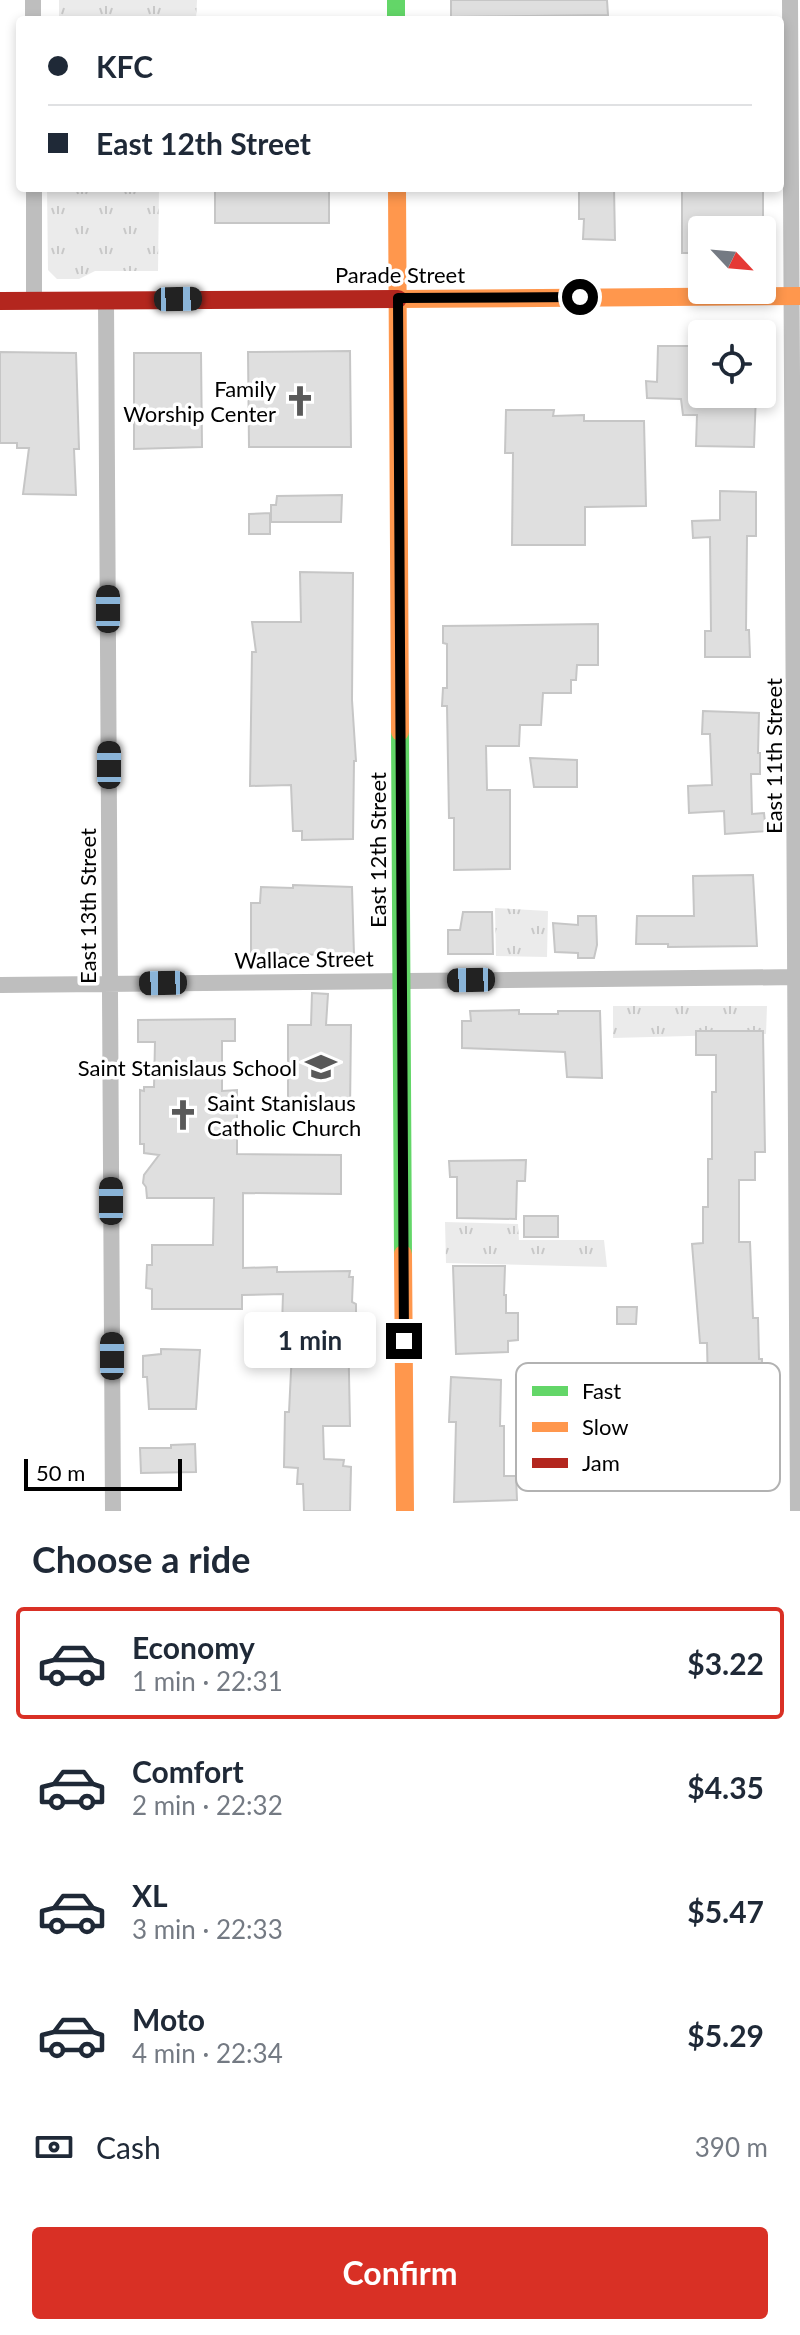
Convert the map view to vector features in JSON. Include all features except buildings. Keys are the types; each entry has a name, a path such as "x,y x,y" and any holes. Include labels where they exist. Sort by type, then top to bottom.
{"main road":[{"name":"East 12th Street","path":"397,192 405,1511"},
{"name":"Parade Street","path":"0,301 796,296"}],"street":[{"name":"East 11th Street","path":"790,0 796,296 798,1511"},
{"path":"34,192 34,300"},
{"name":"East 13th Street","path":"106,300 113,1511"},
{"name":"Wallace Street","path":"0,985 798,977"}],"green space":[{"path":"59,0 197,0 196,16 59,16"},
{"path":"47,192 159,192 158,271 95,271 79,279 57,279 48,270"},
{"path":"495,908 548,911 547,957 496,956"},
{"path":"613,1006 767,1006 766,1034 613,1038"},
{"path":"445,1222 518,1224 519,1240 604,1240 607,1267 446,1263"}],"traffic: fast":[{"path":"396,0 396,16"},
{"path":"400,732 403,1254"}],"traffic: slow":[{"path":"397,192 400,732"},
{"path":"398,299 800,296"},
{"path":"403,1254 405,1511"}],"traffic: jam":[{"path":"0,301 398,299"}],"place":[{"name":"Family Worship Center","path":"300,401"},
{"name":"Saint Stanislaus School","path":"321,1067"},
{"name":"Saint Stanislaus Catholic Church","path":"183,1115"}],"route":[{"path":"404,1341 398,298 580,297"}]}
